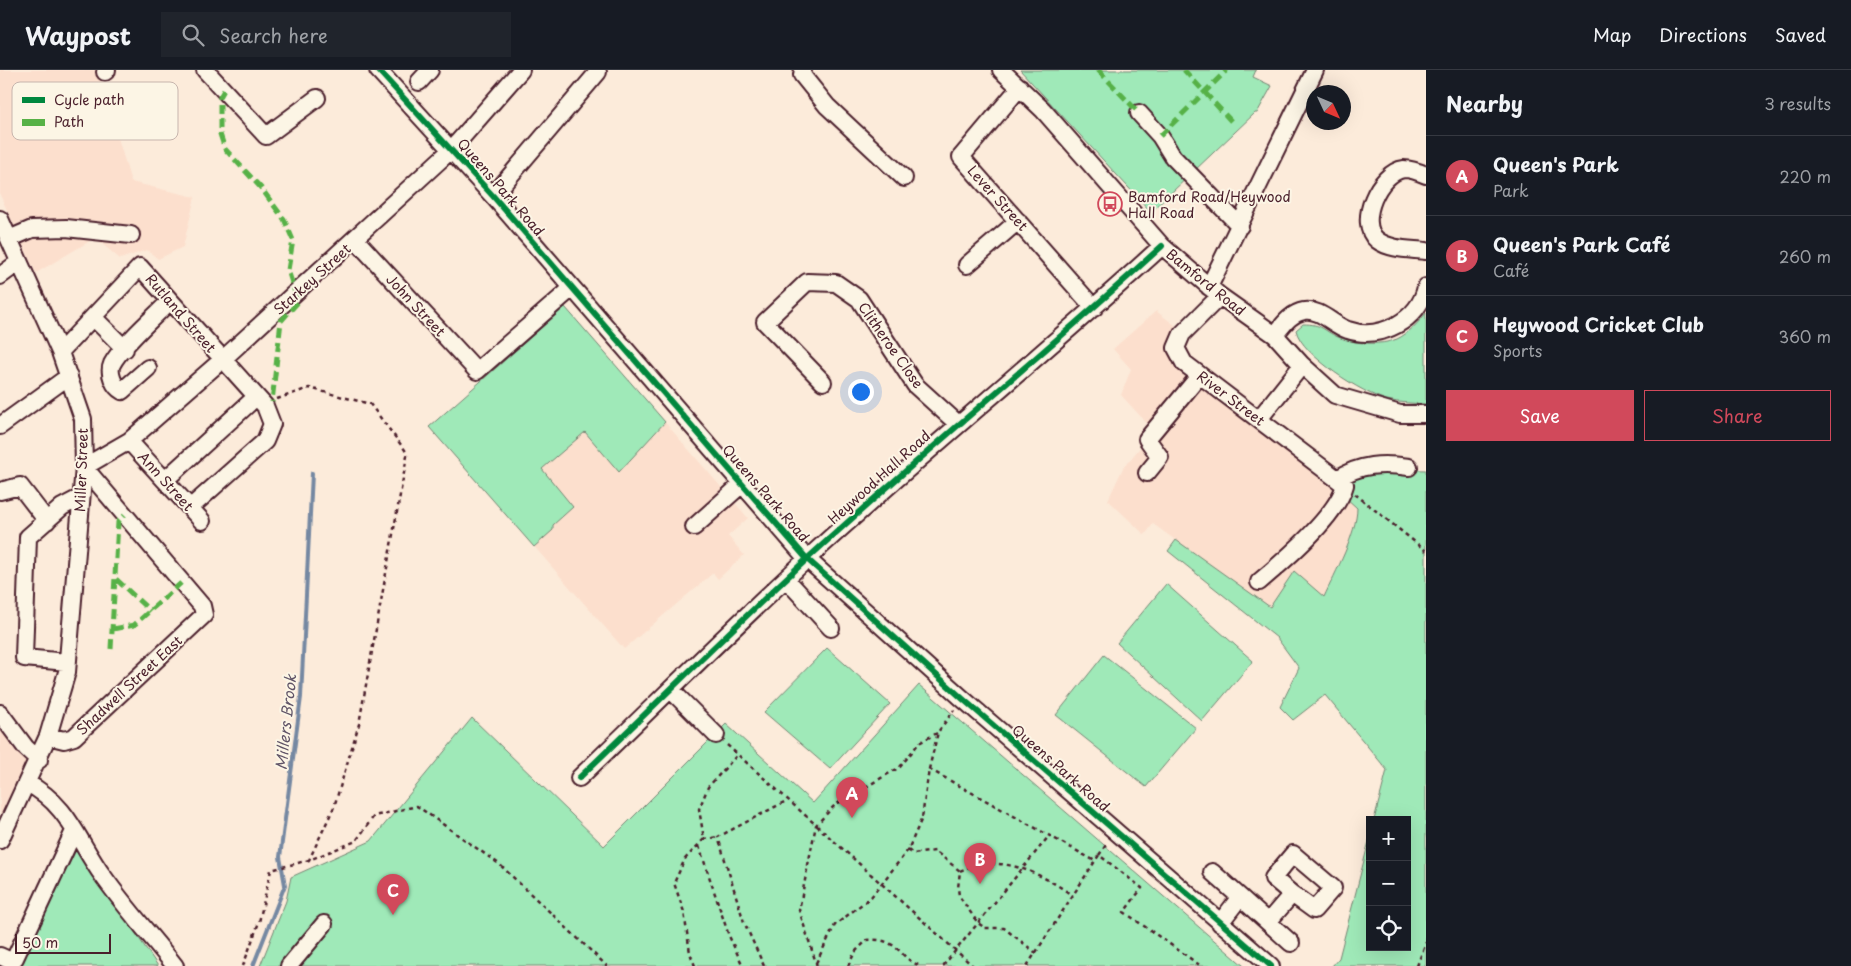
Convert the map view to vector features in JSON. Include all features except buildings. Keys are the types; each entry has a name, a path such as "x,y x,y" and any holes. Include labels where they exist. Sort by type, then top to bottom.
{"street":[{"name":"Starkey Street","path":"84,467 129,441 222,360 451,150 521,70"},
{"path":"803,70 802,75 828,106 904,178"},
{"name":"Bamford Road","path":"1001,70 1043,110 1162,246 1214,292 1275,335 1302,365 1335,395 1400,414 1426,414"},
{"path":"1214,292 1240,226 1315,70"},
{"path":"210,71 266,136 316,98"},
{"path":"493,196 598,72"},
{"name":"Queens Park Road","path":"387,73 451,150 807,559 963,699 1271,966"},
{"name":"Lever Street","path":"1020,87 961,157 1094,308"},
{"path":"1139,113 1160,136 1173,157 1240,226"},
{"path":"1426,175 1404,169 1394,172 1386,178 1368,212 1370,233 1386,245 1426,251"},
{"name":"Miller Street","path":"0,218 69,376 83,419 84,467 68,662 48,736 0,840"},
{"path":"967,265 1018,221"},
{"path":"9,239 32,230 49,229 130,235"},
{"name":"John Street","path":"355,239 477,371 572,288"},
{"name":"Heywood Hall Road","path":"579,778 807,559 958,424 1094,308 1162,246"},
{"path":"0,276 20,262"},
{"name":"Rutland Street","path":"93,317 140,266 222,360 261,401"},
{"name":"Clitheroe Close","path":"823,382 765,322 807,282 836,282 859,300 916,385 958,424"},
{"path":"1275,335 1290,318 1303,311 1316,312 1349,331 1374,332 1388,329 1400,324 1411,313 1426,287"},
{"name":"River Street","path":"1214,292 1182,334 1176,348 1184,363 1341,482"},
{"path":"148,368 120,391 111,370 112,364 125,348 170,301"},
{"path":"60,352 93,317 125,348"},
{"path":"1259,420 1302,365"},
{"path":"1147,473 1160,457 1147,439 1200,375"},
{"path":"0,426 69,376"},
{"path":"165,480 261,401 270,416 271,430 265,441 190,508"},
{"name":"Ann Street","path":"129,441 202,521"},
{"path":"1260,582 1333,512 1342,495 1341,482 1347,472 1386,463 1409,467"},
{"name":"Shadwell Street East","path":"48,736 69,740 74,737 204,615 202,606 84,467"},
{"path":"694,527 742,484"},
{"path":"3,489 20,486 47,521"},
{"path":"68,662 24,658 28,537 62,507 81,497"},
{"path":"786,579 831,628"},
{"path":"671,690 716,735"},
{"path":"0,713 26,748 38,760"},
{"path":"27,783 44,792 63,810 74,831 104,876 175,966"},
{"path":"0,956 11,961 15,958 74,831"},
{"path":"1212,872 1291,943"},
{"path":"1268,922 1292,894"},
{"path":"1220,923 1240,897"},
{"path":"289,966 324,924"}],"path":[{"path":"261,401 309,388 360,400 370,404 377,412 405,450 407,456 359,724 334,807 309,860"},
{"path":"1341,482 1426,551"},
{"path":"816,964 835,925 871,897 908,850 922,818 929,769 938,732 948,716 963,699"},
{"path":"816,964 800,910 816,825 835,805 900,766 919,743 938,732"},
{"path":"716,735 973,966"},
{"path":"694,966 690,953 684,912 674,883 684,859 704,839 699,810 708,787 738,754"},
{"path":"929,769 1095,861"},
{"path":"704,839 718,837 788,800"},
{"path":"243,966 259,922 271,870 309,860 356,841 374,816 417,806 499,864 607,966"},
{"path":"943,966 1049,836"},
{"path":"718,837 744,922 764,966"},
{"path":"699,846 729,936 743,966"},
{"path":"908,850 913,854 935,851 960,871"},
{"path":"1027,966 1099,855 1142,888 1124,912 1201,966"},
{"path":"960,871 984,862 1022,869 1049,878 1073,896"},
{"path":"960,871 959,896 978,923 985,928 1004,928 1036,953"},
{"path":"848,966 856,952 867,940 879,939 892,943 916,965 922,966"},
{"path":"1417,966 1426,942"}],"shaded area":[{"path":"0,70 98,70 102,82 12,82 12,140 119,140 131,182 195,197 183,247 158,259 147,250 120,259 95,238 36,273 0,195"},
{"path":"565,307 748,518 728,536 744,555 718,579 713,573 624,649 429,427"},
{"path":"1156,311 1180,329 1168,351 1181,365 1349,487 1357,508 1357,519 1346,551 1324,597 1270,608 1153,524 1145,535 1108,500 1123,468 1154,431 1121,395 1131,369 1113,349"},
{"path":"0,723 27,763 0,821"}],"green space":[{"path":"1020,70 1256,70 1253,77 1272,86 1257,113 1151,212"},
{"path":"565,307 665,422 619,472 585,432 542,469 573,507 553,525 553,530 534,547 429,427"},
{"path":"1426,313 1426,404 1387,400 1363,390 1321,362 1300,340 1296,330 1303,324 1310,324 1319,326 1338,337 1352,341 1383,343 1397,339 1405,334"},
{"path":"1386,469 1426,470 1426,966 1332,966 1339,958 1366,853 1366,951 1411,951 1411,816 1375,816 1387,770 1325,695 1293,720 1280,707 1299,668 1277,638 1168,551 1176,540 1270,607 1294,571 1324,597 1345,553 1356,518 1357,508 1345,497 1348,479"},
{"path":"1166,584 1253,661 1202,721 1117,643"},
{"path":"827,648 890,704 830,769 764,712"},
{"path":"1104,655 1196,728 1146,787 1056,715"},
{"path":"919,685 1244,966 260,966 286,901 291,877 371,841 472,718 604,846 726,724 813,803"},
{"path":"77,848 158,966 18,966"}],"waterway":[{"name":"Millers Brook","path":"253,966 285,885 280,857 301,697 312,473"}],"marked path":[{"path":"1098,70 1139,113"},
{"path":"1184,70 1231,121"},
{"path":"1160,136 1227,70"},
{"path":"224,90 220,97 220,134 225,149 261,188 284,219 293,240 288,270 298,302 281,321 272,402"},
{"path":"111,649 118,522 125,515"},
{"path":"116,579 150,611"},
{"path":"113,629 134,625 181,583"}],"cycle path":[{"path":"378,70 493,196 807,559 963,699 1271,966"},
{"path":"579,778 808,558 1162,246"}],"place":[{"name":"Bamford Road/Heywood Hall Road","path":"1110,204"},
{"name":"Queen's Park","path":"852,818"},
{"name":"Queen's Park Café","path":"980,884"},
{"name":"Heywood Cricket Club","path":"393,915"}]}
